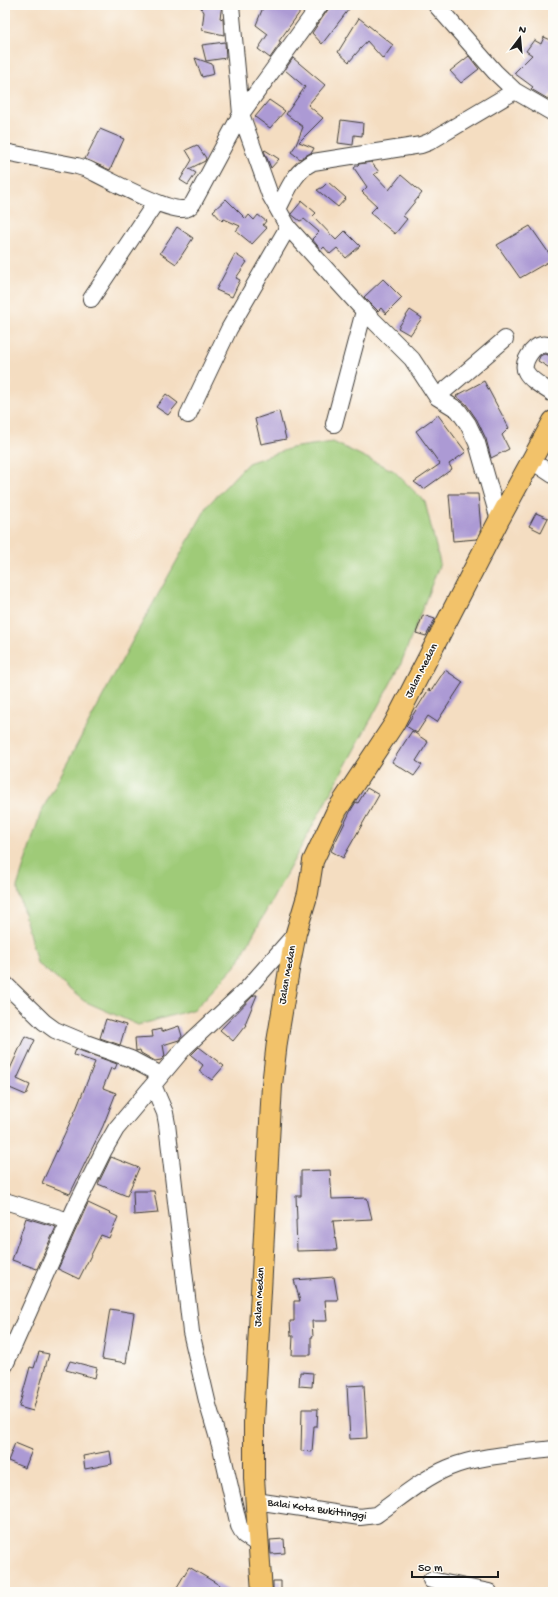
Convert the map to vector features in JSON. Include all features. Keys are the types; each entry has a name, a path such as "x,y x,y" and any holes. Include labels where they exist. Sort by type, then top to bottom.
{"main road":[{"name":"Jalan Medan","path":"262,1592 256,1501 254,1422 272,1085 277,1042 296,933 308,893 313,861 337,810 394,724 499,520 553,421"}],"street":[{"path":"231,5 241,114 267,187 278,209 288,228 364,311 412,359 437,397 458,410 468,424 477,443 499,520"},
{"path":"5,152 82,167 156,202 178,209 186,209 190,207 241,114 320,5"},
{"path":"436,5 495,72 515,92 553,113"},
{"path":"278,209 297,173 306,165 313,162 429,142 515,92"},
{"path":"91,299 156,202"},
{"path":"188,415 229,329 288,228"},
{"path":"334,424 364,311"},
{"path":"437,397 505,339"},
{"path":"553,347 546,344 536,346 526,359 524,367 526,372 531,377 553,394"},
{"path":"532,461 553,475"},
{"path":"5,1365 69,1221 111,1137 157,1080 193,1040 246,990 296,933"},
{"path":"5,984 44,1022 55,1030 86,1044 131,1059 157,1080 168,1124 188,1308 196,1358 222,1452 239,1526 244,1535 259,1545"},
{"path":"5,1201 69,1221"},
{"name":"Balai Kota Bukittinggi","path":"256,1501 360,1517 371,1517 447,1468 464,1462 553,1449"},
{"path":"431,1580 489,1592"}],"green space":[{"path":"333,442 394,471 425,502 440,563 400,666 237,964 195,1009 138,1025 84,1001 37,963 17,887 41,812 136,634 208,505 248,463 291,448"}],"building":[{"path":"199,5 222,5 220,18 223,19 224,35 202,30 204,12"},
{"path":"264,5 290,5 300,12 279,41 281,42 270,58 258,49 268,34 256,25"},
{"path":"331,5 352,5 322,44 312,33"},
{"path":"359,18 393,45 383,59 367,41 349,62 338,52"},
{"path":"544,37 553,41 553,93 548,99 531,89 533,87 514,73 532,55 526,51 534,40 541,44"},
{"path":"225,42 226,58 206,61 202,45"},
{"path":"469,56 479,69 461,83 450,71"},
{"path":"195,58 212,64 214,74 202,77"},
{"path":"293,58 325,85 308,105 323,118 299,142 314,148 312,152 300,159 291,152 296,145 303,127 286,114 305,87 285,70"},
{"path":"269,100 285,111 270,128 255,117"},
{"path":"341,120 363,123 362,136 354,135 353,145 338,143"},
{"path":"100,129 124,139 110,170 85,159"},
{"path":"197,145 206,158 205,161 189,169 196,173 188,185 180,180 192,160 186,150"},
{"path":"265,150 279,159 271,168 264,151"},
{"path":"371,162 379,172 374,174 389,190 401,175 422,193 403,216 407,219 395,234 370,213 377,206 362,192 367,187 354,168 359,164"},
{"path":"328,182 346,198 338,207 317,190"},
{"path":"226,199 246,219 249,215 254,220 258,215 266,221 263,225 267,228 252,244 236,231 240,226 224,219 222,221 213,211"},
{"path":"302,201 316,213 313,216 336,240 345,231 360,246 346,258 337,248 330,254 324,247 321,250 312,239 319,232 304,219 300,221 291,214"},
{"path":"530,226 553,259 520,278 497,245"},
{"path":"177,227 193,238 176,264 160,253"},
{"path":"235,254 247,262 236,278 240,280 232,297 216,290"},
{"path":"383,279 402,298 386,314 381,308 378,311 364,297"},
{"path":"410,310 422,318 410,335 398,328"},
{"path":"544,354 553,356 553,370 538,361 540,356"},
{"path":"484,381 509,428 502,435 509,449 491,458 486,439 477,420 466,404 456,396"},
{"path":"166,394 178,403 168,415 156,407"},
{"path":"279,411 286,439 261,444 255,419"},
{"path":"438,415 466,452 449,464 452,469 424,489 414,482 440,464 416,431"},
{"path":"449,494 478,494 481,529 477,539 453,541"},
{"path":"536,513 548,518 541,532 529,526"},
{"path":"423,615 435,619 426,636 416,633"},
{"path":"445,670 463,682 437,722 428,716 417,733 406,726 429,689 431,691"},
{"path":"412,731 428,742 416,761 422,765 414,776 392,762"},
{"path":"367,788 379,795 343,858 331,851 351,810 356,802 358,803"},
{"path":"254,995 257,995 245,1024 246,1025 233,1041 220,1030"},
{"path":"106,1019 126,1025 120,1045 100,1038"},
{"path":"179,1026 182,1036 179,1040 163,1045 165,1056 161,1060 155,1061 141,1053 140,1050 136,1051 135,1038 153,1037 152,1031 161,1029 161,1032"},
{"path":"25,1036 35,1040 17,1079 30,1085 26,1095 5,1086 5,1080"},
{"path":"199,1047 224,1066 212,1080 199,1071 203,1065 191,1055"},
{"path":"76,1049 117,1064 115,1069 111,1068 103,1088 116,1093 103,1126 70,1194 42,1183 77,1107 95,1062 74,1055"},
{"path":"111,1157 139,1168 127,1196 98,1184"},
{"path":"330,1170 332,1199 367,1198 372,1219 333,1221 337,1250 297,1251 296,1196 301,1196 301,1171"},
{"path":"133,1191 154,1191 158,1213 134,1215"},
{"path":"88,1203 118,1217 109,1238 101,1235 79,1279 58,1269"},
{"path":"26,1218 56,1227 37,1269 12,1260"},
{"path":"334,1277 338,1300 325,1300 327,1321 312,1321 313,1337 311,1337 311,1355 292,1355 293,1336 291,1336 290,1321 294,1321 294,1301 300,1301 294,1280"},
{"path":"110,1309 134,1313 126,1363 102,1359"},
{"path":"39,1352 49,1354 33,1411 19,1407 30,1367 34,1368"},
{"path":"70,1361 97,1368 95,1378 66,1370"},
{"path":"300,1372 313,1373 312,1387 299,1386"},
{"path":"364,1385 367,1438 350,1439 347,1386"},
{"path":"302,1409 318,1409 317,1426 314,1426 312,1452 301,1451"},
{"path":"15,1443 32,1450 25,1468 8,1461"},
{"path":"110,1451 112,1464 85,1469 83,1456"},
{"path":"284,1539 285,1553 271,1554 270,1540"},
{"path":"189,1567 231,1592 174,1592"},
{"path":"273,1581 281,1581 281,1592 273,1592"}]}
